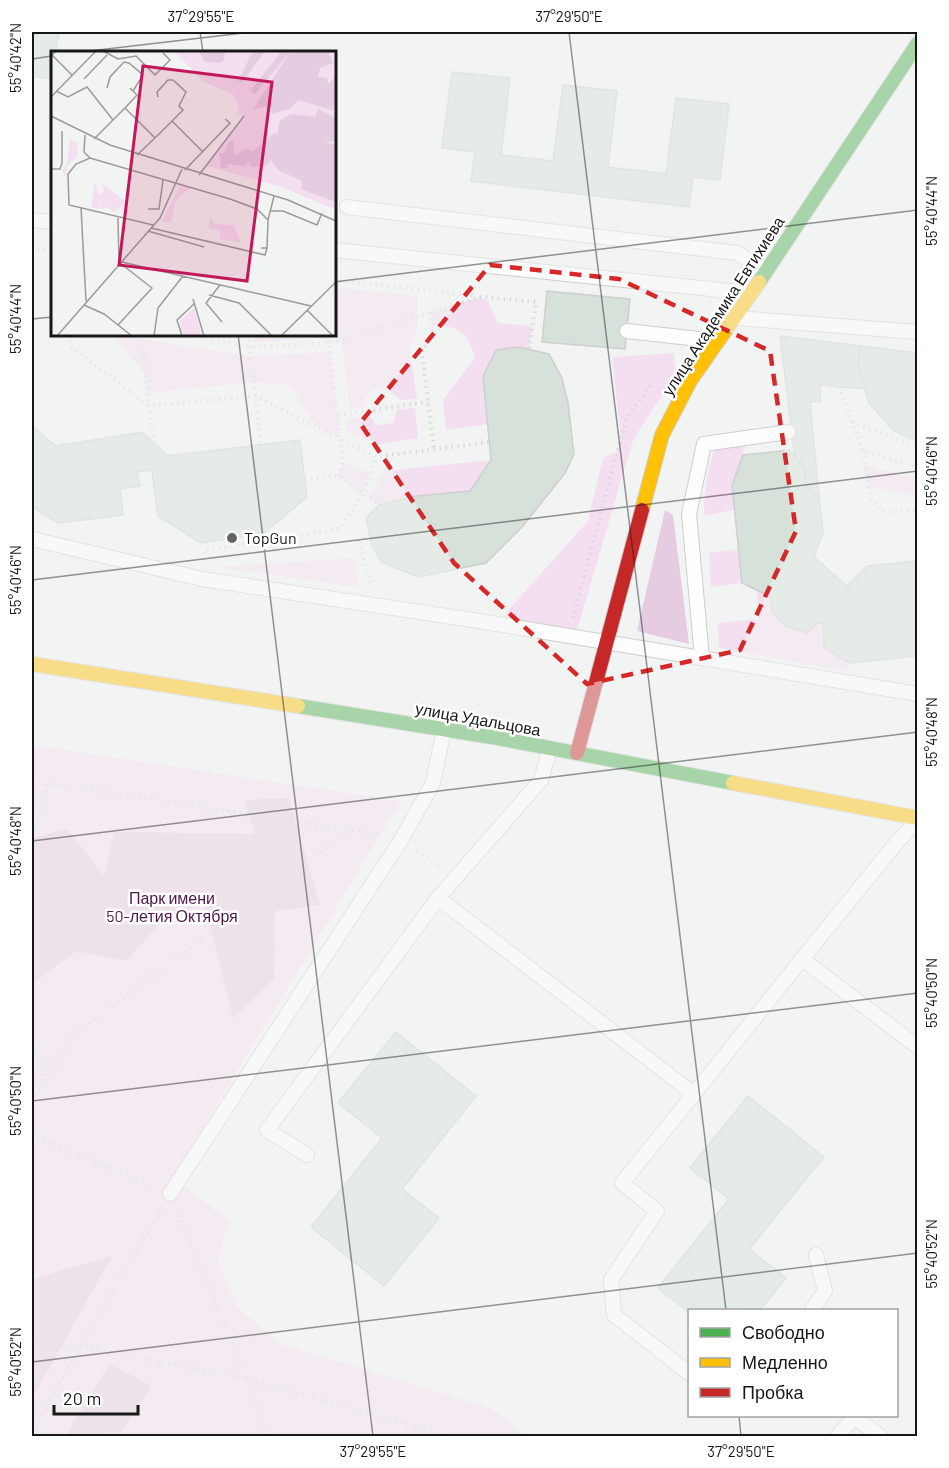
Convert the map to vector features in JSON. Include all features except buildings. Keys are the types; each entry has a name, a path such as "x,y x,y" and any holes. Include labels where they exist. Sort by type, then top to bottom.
{"street":[{"name":"улица Академика Евтихиева","path":"577,753 662,435 690,381 735,318 918,43"},
{"name":"улица Удальцова","path":"32,664 550,747 918,819"}],"lane":[{"path":"347,207 737,253 766,271"},
{"path":"32,220 51,222"},
{"path":"336,250 751,293"},
{"path":"735,318 918,332"},
{"path":"627,331 719,341"},
{"path":"702,658 689,514 704,444 788,432"},
{"path":"32,539 202,579 377,605 918,694"},
{"path":"170,1194 401,840 433,783 444,729"},
{"path":"307,1155 267,1130 438,898 541,780 550,747"},
{"path":"688,1372 614,1316 611,1280 657,1211 622,1183 918,819"},
{"path":"438,898 694,1094"},
{"path":"802,959 918,1047"},
{"path":"813,1309 825,1291 816,1255"},
{"path":"838,1437 854,1417 880,1437"}],"path":[{"path":"32,248 51,250"},
{"path":"336,280 536,302 529,350"},
{"path":"197,336 249,348 329,343 481,297"},
{"path":"430,312 433,334 422,351 434,449"},
{"path":"71,336 72,347 149,406 255,396 376,457 489,442"},
{"path":"140,336 154,443"},
{"path":"248,336 261,445"},
{"path":"328,336 343,462 338,476"},
{"path":"568,636 628,416 655,380"},
{"path":"839,387 863,451 871,500 886,512 918,510"},
{"path":"338,415 428,402"},
{"path":"852,422 918,447"},
{"path":"863,451 918,467"},
{"path":"202,579 205,550 339,529 363,494 376,457"},
{"path":"305,479 338,476 379,505"},
{"path":"370,535 359,542 377,605"},
{"path":"32,781 380,834 401,840 455,878"},
{"path":"32,838 48,785"},
{"path":"32,911 237,850 333,827"},
{"path":"32,1100 77,1032 351,830"},
{"path":"32,1040 45,1080"},
{"path":"32,1135 170,1194 247,1379 267,1437"},
{"path":"32,1430 170,1194"},
{"path":"32,1343 80,1346 247,1379 451,1437"},
{"path":"100,1437 116,1431 123,1437"}],"highlighted area":[{"path":"490,265 619,279 770,351 796,531 740,650 587,684 454,563 360,423"}],"green space":[{"path":"336,287 417,296 417,329 409,348 417,399 400,400 385,386 370,392 363,407 350,409 341,340 337,341"},
{"path":"481,297 488,302 498,323 532,326 529,350 518,347 496,350 484,376 488,424 446,430 443,400 475,358 465,336 456,329 432,325 430,312"},
{"path":"112,336 140,336 141,339 251,356 330,352 340,439 315,426 290,385 254,382 148,393 145,373"},
{"path":"253,336 321,336 322,338 254,342"},
{"path":"674,353 675,375 633,440 575,637 496,624 588,521 603,458 617,452 621,438 612,357"},
{"path":"415,408 418,438 379,444 348,432 346,419 370,416 376,425 393,423 397,410"},
{"path":"744,438 743,455 732,485 734,510 704,516 707,478 717,442"},
{"path":"491,460 470,491 416,496 379,505 369,498 384,471"},
{"path":"343,462 370,473 363,494 338,476"},
{"path":"865,465 917,479 917,497 869,486"},
{"path":"665,510 673,515 689,644 637,631"},
{"path":"738,549 742,583 711,587 709,553"},
{"path":"354,558 359,587 216,567"},
{"path":"757,591 771,597 772,612 786,626 807,633 818,623 824,623 824,647 849,663 846,671 719,648 718,623 758,619"},
{"name":"Парк имени 50-летия Октября","path":"32,745 401,801 173,1177 229,1220 218,1263 238,1308 281,1344 491,1408 527,1436 32,1436"},
{"path":"289,798 320,905 275,911 274,979 233,1018 205,905 166,917 126,961 76,951 32,984 32,838 67,829 104,876 114,832 255,834 244,800"},
{"path":"112,1256 32,1399 32,1279"},
{"path":"110,1364 151,1386 119,1436 65,1436"}],"traffic: fast":[{"path":"759,282 918,43"},
{"path":"298,706 492,737 733,783"}],"traffic: slow":[{"path":"642,510 662,435 690,381 759,282"},
{"path":"32,664 298,706"},
{"path":"733,783 918,818"}],"traffic: jam":[{"path":"577,753 642,510"}],"place":[{"name":"TopGun","path":"232,538"}]}
